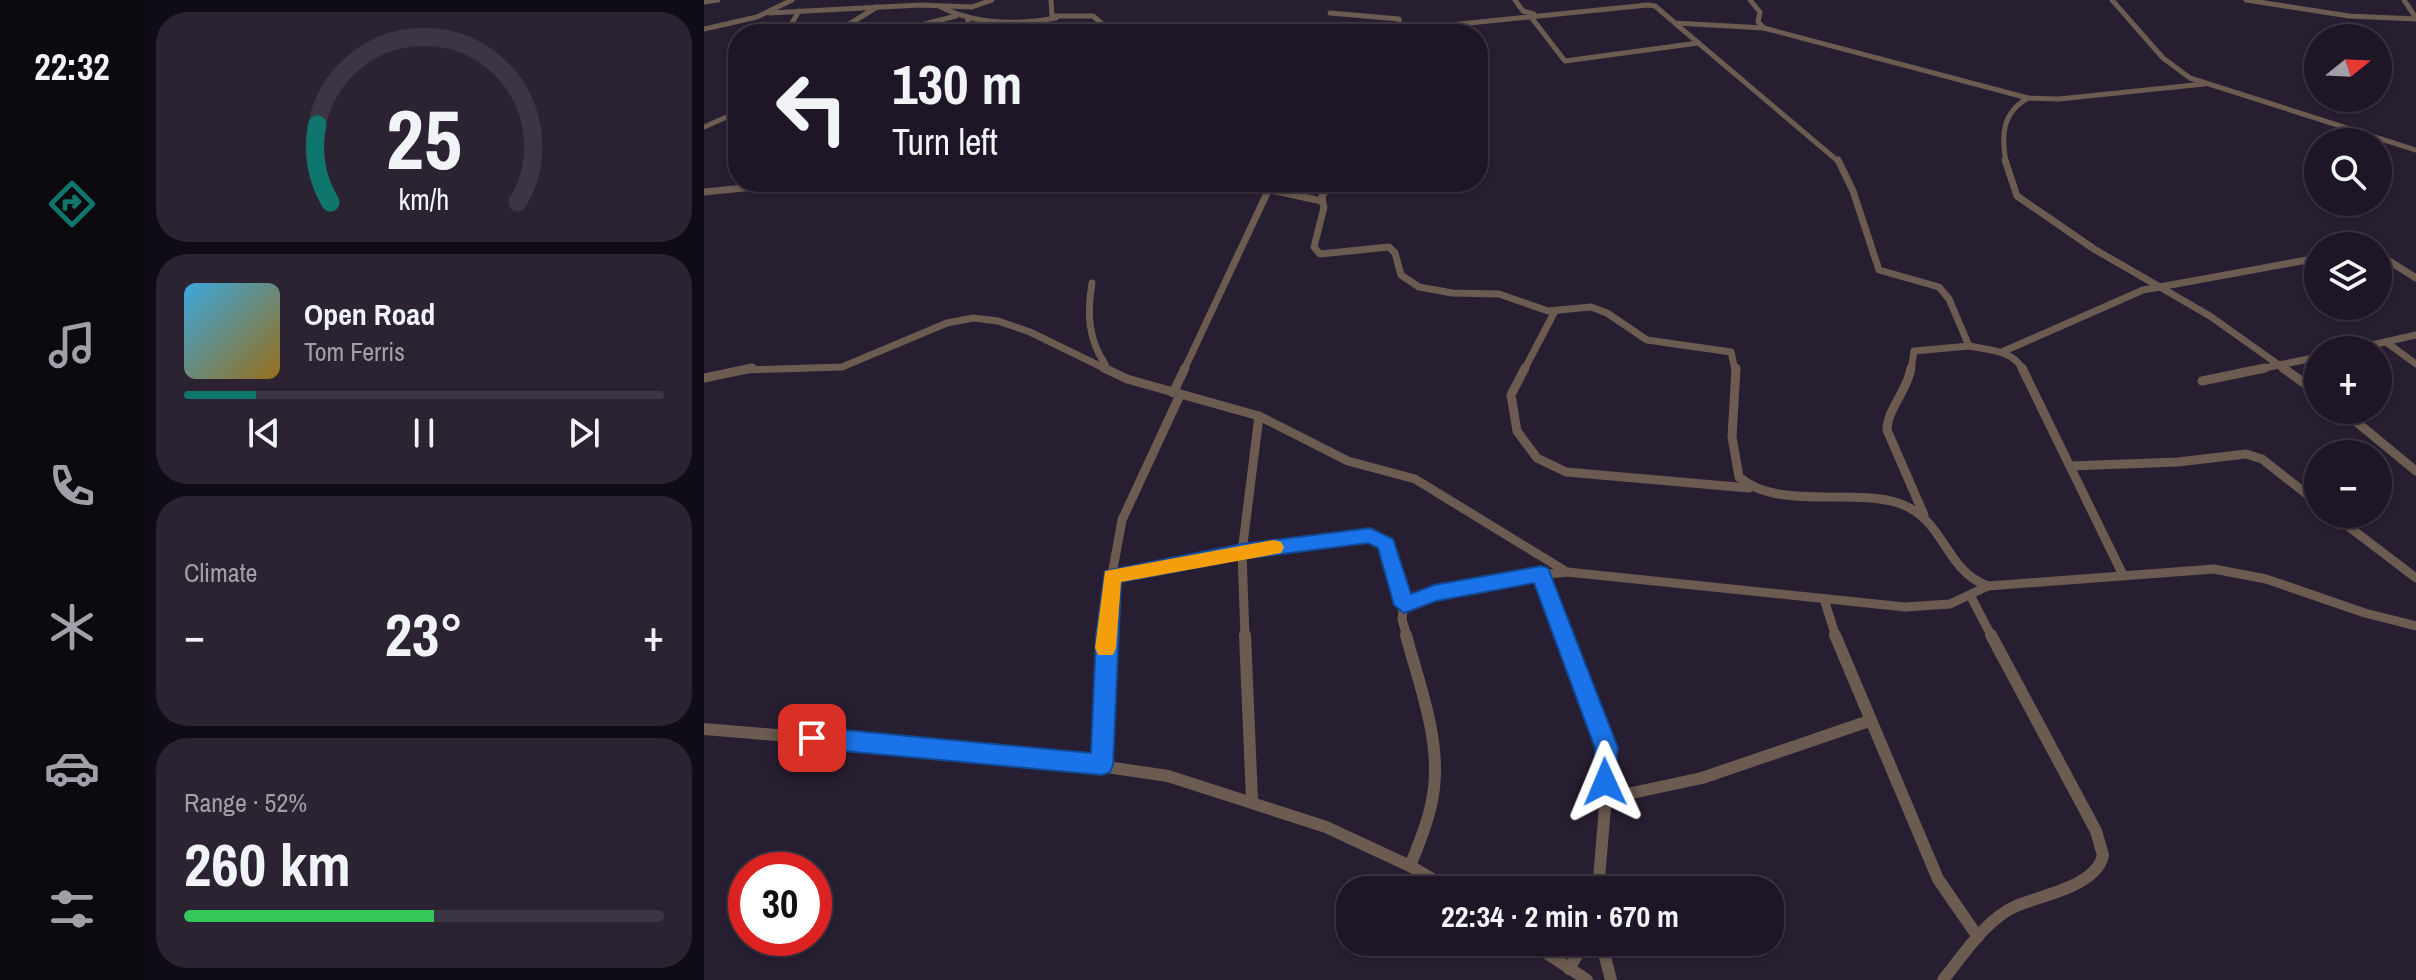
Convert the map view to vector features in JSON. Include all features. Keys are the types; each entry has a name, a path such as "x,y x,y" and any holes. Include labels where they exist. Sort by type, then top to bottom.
{"street":[{"path":"704,2 718,0"},
{"path":"769,13 792,0"},
{"path":"704,29 769,13 938,5 972,7 992,0"},
{"path":"1051,0 1049,12 1056,18"},
{"path":"1515,0 1565,61 1698,43"},
{"path":"1649,0 1836,157 1853,191 1879,270 1891,277 1931,283 1944,291 1969,346"},
{"path":"1750,0 1760,12 1758,22 1764,28"},
{"path":"2112,0 2163,58 2204,84 2416,150"},
{"path":"2246,0 2349,16 2416,18"},
{"path":"2404,0 2416,18"},
{"path":"938,5 968,19 1021,23 1095,15 1107,24"},
{"path":"1465,24 1655,6"},
{"path":"849,24 877,7"},
{"path":"792,24 799,11"},
{"path":"1330,13 1399,19 1401,24"},
{"path":"925,24 957,16"},
{"path":"968,19 968,24"},
{"path":"1675,23 1764,28 1978,88 2028,98 2059,99 2204,84"},
{"path":"2028,98 2010,112 2005,131 2011,187 2017,196 2042,217 2210,316 2304,383"},
{"path":"704,127 728,116"},
{"path":"704,192 728,190"},
{"path":"1102,765 1106,636 1122,520 1268,192"},
{"path":"1274,192 1317,199 1323,204"},
{"path":"1325,192 1315,239 1316,253 1389,247 1395,253 1401,275 1419,287 1452,293 1499,294 1529,307 1555,311 1591,307 1607,313 1647,340 1725,349 1735,356 1734,447 1738,475 1749,488"},
{"path":"2002,352 2155,286 2304,260"},
{"path":"2392,263 2416,278"},
{"path":"1092,283 1088,307 1090,332 1107,367"},
{"path":"1555,311 1511,395 1517,431 1537,458 1566,472 1887,500 1924,515"},
{"path":"704,378 757,367 842,367 947,323 973,318 998,321 1030,332 1127,379 1259,416 1348,461 1415,479 1567,572"},
{"path":"2392,341 2416,335"},
{"path":"1988,586 1961,574 1924,515 1890,442 1887,422 1909,384 1914,351 1969,346 1983,352 2002,352 2014,356 2022,366 2123,575"},
{"path":"2392,346 2416,364"},
{"path":"2202,381 2304,360"},
{"path":"1252,800 1242,552 1259,416"},
{"path":"2359,424 2416,471"},
{"path":"2070,466 2178,462 2246,454 2262,459 2304,492"},
{"path":"2350,528 2416,578"},
{"path":"1112,576 1242,552 1370,535 1386,544 1404,605 1402,619 1429,726 1435,777 1427,822 1410,866"},
{"path":"1404,605 1434,593 1567,572 1926,607 1971,597 1988,586 2235,570 2277,580 2416,626"},
{"path":"1541,574 1606,748 1599,876"},
{"path":"1943,980 1978,937 2012,908 2091,876 2101,868 2105,858 2096,831 1971,597"},
{"path":"1824,599 1842,656 1938,879 1978,937"},
{"path":"1604,799 1702,778 1869,721"},
{"path":"704,729 1102,765 1168,776 1252,800 1326,827 1427,876"},
{"path":"1550,956 1587,980"},
{"path":"1569,969 1577,956"},
{"path":"1605,956 1611,980"}],"slow traffic":[{"path":"1106,648 1112,576 1274,547"}],"route":[{"path":"812,738 1102,765 1106,636 1112,576 1242,552 1370,535 1386,544 1404,605 1434,593 1541,574 1606,748 1609,760 1605,782"}]}
